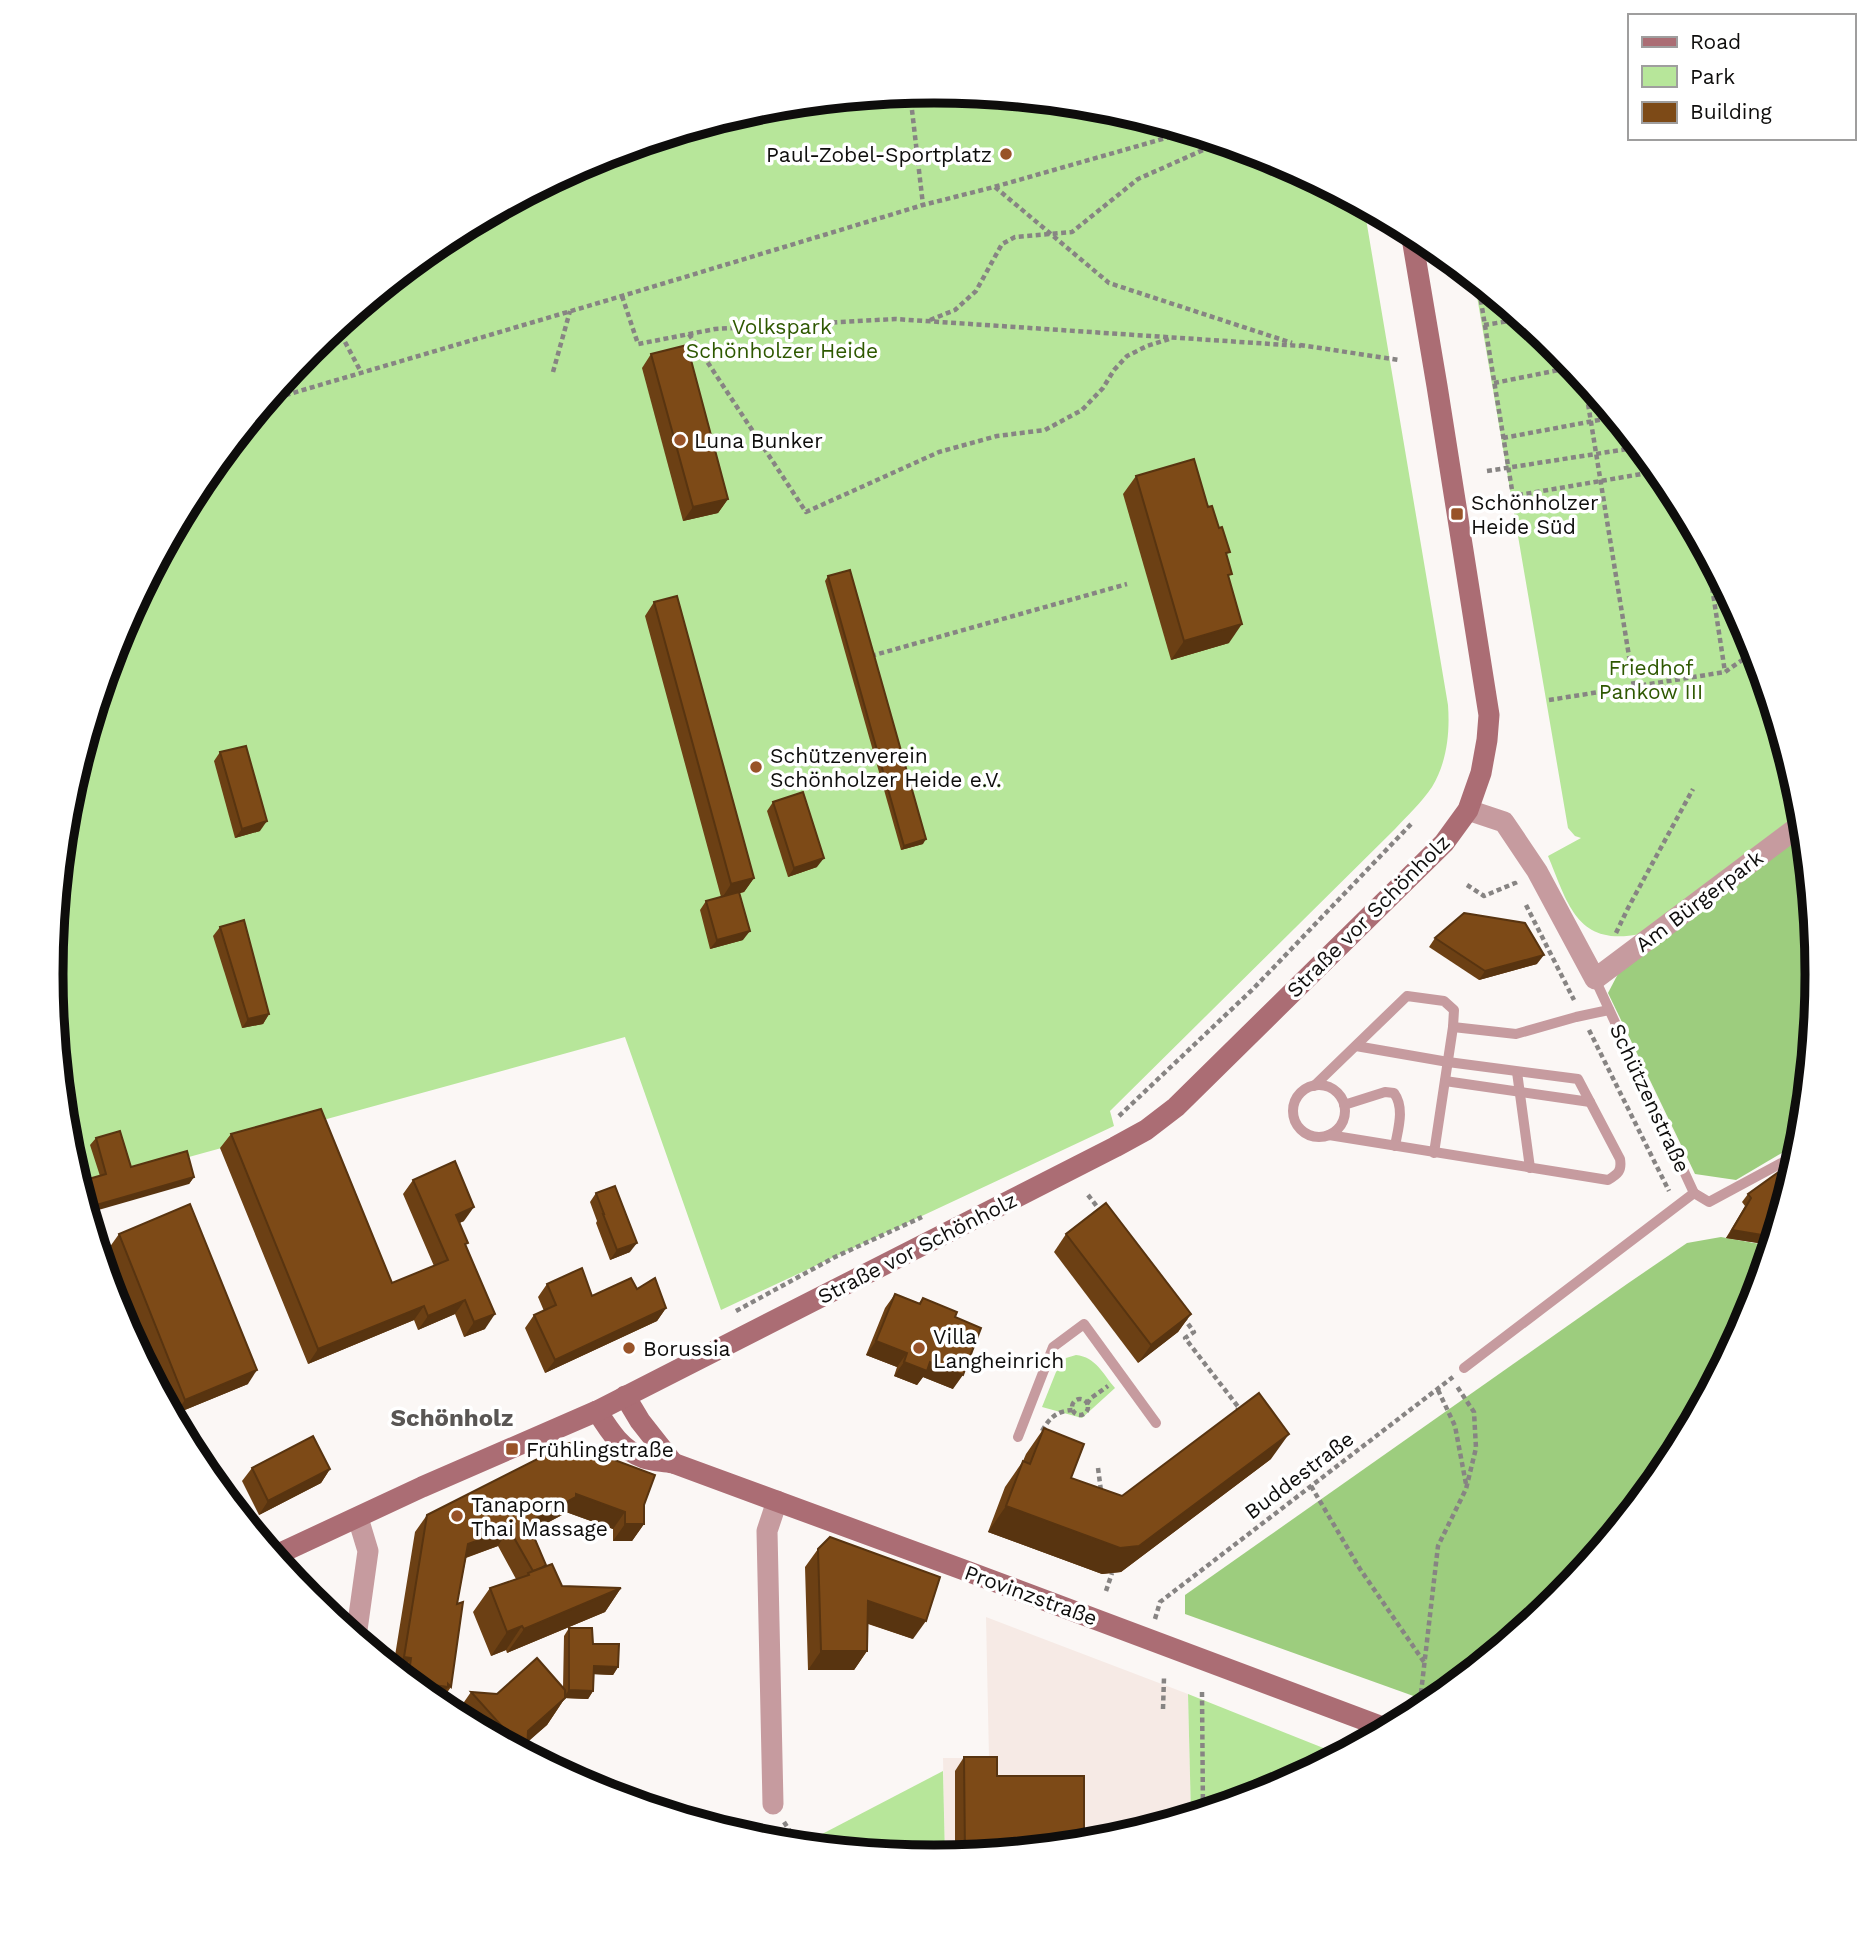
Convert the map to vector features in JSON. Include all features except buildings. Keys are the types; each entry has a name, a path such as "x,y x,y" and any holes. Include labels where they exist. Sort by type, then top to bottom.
{"main road":[{"name":"Straße vor Schönholz","path":"282,1552 597,1410 1146,1130 1176,1107 1444,843 1468,810 1481,773 1489,715 1413,247"},
{"path":"625,1396 640,1421 673,1463"},
{"name":"Provinzstraße","path":"597,1410 620,1444 644,1458 673,1463 1377,1725"}],"street":[{"name":"Schützenstraße","path":"1468,810 1504,822 1537,871 1595,979"},
{"name":"Am Bürgerpark","path":"1595,979 1794,830"},
{"path":"773,1804 767,1531 777,1501"},
{"path":"357,1628 368,1551 358,1518"}],"lane":[{"name":"Schützenstraße","path":"1464,1368 1694,1194 1595,979"},
{"path":"1356,1046 1448,1062 1578,1079 1622,1167 1618,1174 1608,1180 1434,1153 1329,1135 1312,1136 1304,1132 1295,1119 1295,1102 1299,1094 1314,1086 1407,996 1444,1001 1454,1010 1453,1027 1448,1062 1434,1153"},
{"path":"1453,1027 1517,1034 1609,1010"},
{"path":"1517,1072 1530,1168"},
{"path":"1445,1081 1590,1102"},
{"path":"1314,1086 1322,1085 1336,1091 1344,1105 1340,1126 1329,1135"},
{"path":"1344,1105 1385,1092 1394,1093 1400,1101 1395,1146"},
{"path":"1694,1194 1709,1202 1785,1161"},
{"path":"1018,1437 1054,1348 1084,1324 1156,1423"}],"path":[{"path":"911,104 923,205"},
{"path":"283,396 923,205 1172,136"},
{"path":"926,321 955,310 976,291 1002,244 1015,237 1072,232 1138,179 1209,147"},
{"path":"995,187 1109,283 1301,346"},
{"path":"622,296 638,344 715,328 895,319 1301,346 1399,360"},
{"path":"1483,297 1513,496 1647,473"},
{"path":"553,372 570,311"},
{"path":"1485,325 1511,321"},
{"path":"689,334 806,512 939,452 998,436 1045,430 1082,410 1127,356 1173,337"},
{"path":"342,336 361,372"},
{"path":"1494,383 1562,369"},
{"path":"1587,397 1634,687"},
{"path":"1503,438 1606,419"},
{"path":"1487,471 1629,449"},
{"path":"1711,579 1725,673"},
{"path":"860,660 1127,584"},
{"path":"1549,700 1725,673 1746,657"},
{"path":"1612,943 1628,908 1693,789"},
{"path":"1117,1118 1253,989 1413,821"},
{"path":"1467,885 1484,896 1515,883 1668,1188 1673,1209"},
{"path":"1088,1195 1106,1218"},
{"path":"729,1315 835,1258 932,1212"},
{"path":"1178,1311 1194,1332 1185,1338 1239,1408 1228,1417"},
{"name":"Buddestraße","path":"1157,1611 1160,1602 1464,1368"},
{"path":"1420,1698 1438,1546 1466,1489 1476,1448 1474,1412 1452,1378"},
{"path":"1087,1404 1109,1385 1129,1386"},
{"path":"1438,1390 1455,1426 1466,1489"},
{"path":"1042,1432 1055,1414 1073,1410 1077,1414 1085,1413 1087,1404 1083,1399 1078,1399 1073,1410"},
{"path":"1098,1468 1102,1495"},
{"path":"1311,1486 1360,1569 1424,1663"},
{"path":"1106,1591 1112,1573"},
{"path":"1163,1709 1164,1678"},
{"path":"1202,1692 1203,1804"}],"shaded area":[{"path":"986,1617 1188,1694 1191,1807 1105,1829 1048,1839 945,1846 943,1758 989,1758"}],"green space":[{"name":"Volkspark Schönholzer Heide","path":"934,103 991,105 1048,110 1105,120 1215,149 1268,169 1366,218 1448,705 1448,737 1444,757 1432,787 1419,803 1110,1111 1114,1126 721,1310 625,1037 89,1184 70,1088 63,974 70,861 93,749 109,694 153,589 210,490 279,400 318,358 404,283 450,250 549,193 654,149 764,120 821,110"},
{"name":"Friedhof Pankow III","path":"1476,292 1551,358 1590,400 1659,490 1689,539 1740,641 1760,694 1792,819 1640,934 1619,936 1602,934 1588,928 1569,905 1548,856 1581,838 1568,828"},
{"path":"1795,836 1804,918 1806,974 1799,1088 1788,1149 1736,1180 1695,1174 1608,993 1620,970"},
{"path":"1721,1237 1763,1245 1740,1308 1716,1360 1659,1459 1590,1549 1551,1591 1465,1666 1420,1698 1185,1614 1185,1595 1687,1243"},
{"path":"1076,1355 1094,1363 1115,1388 1082,1418 1042,1407 1058,1367 1066,1358"},
{"path":"1188,1694 1330,1751 1268,1780 1191,1807"},
{"path":"943,1771 945,1846 878,1844 815,1838"}],"place":[{"name":"Paul-Zobel-Sportplatz","path":"1006,154"},
{"name":"Luna Bunker","path":"680,440"},
{"name":"Schönholzer Heide Süd","path":"1457,514"},
{"name":"Schützenverein Schönholzer Heide e.V.","path":"756,767"},
{"name":"Borussia","path":"629,1348"},
{"name":"Villa Langheinrich","path":"919,1348"},
{"name":"Frühlingstraße","path":"512,1449"},
{"name":"Tanaporn Thai Massage","path":"457,1516"}],"district":[{"name":"Schönholz","path":"452,1418"}]}
